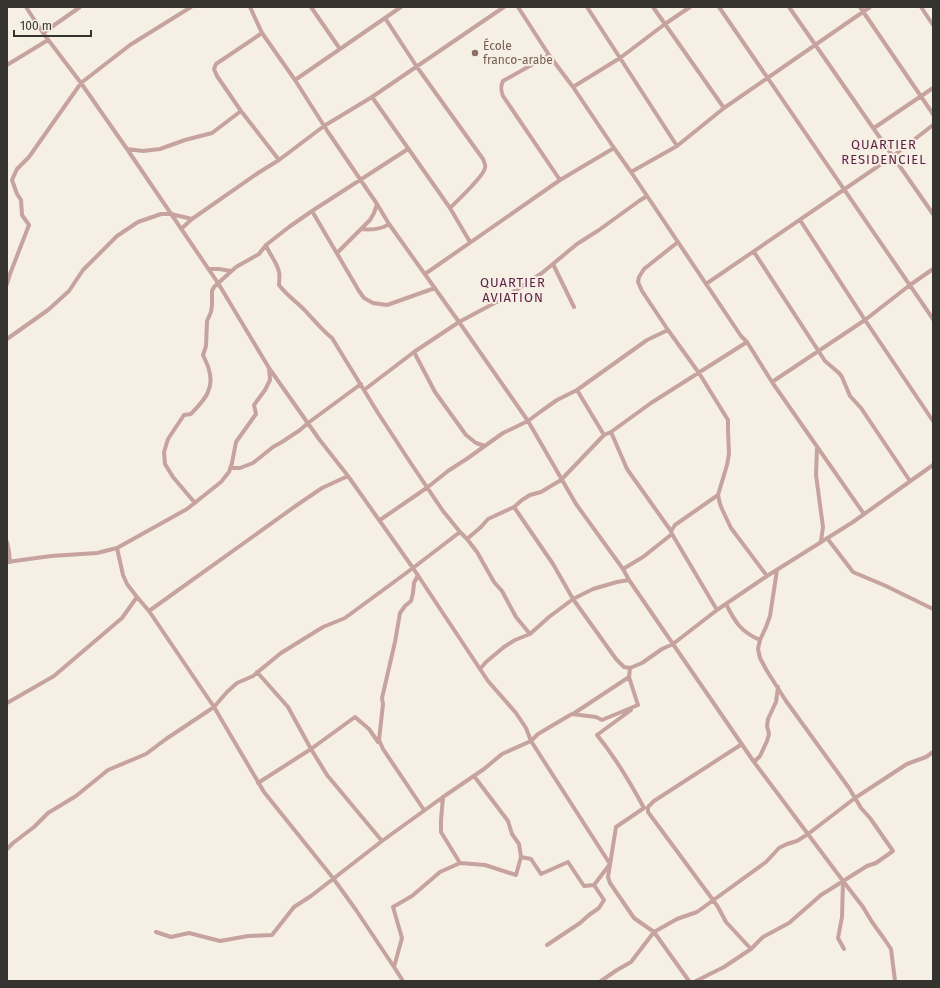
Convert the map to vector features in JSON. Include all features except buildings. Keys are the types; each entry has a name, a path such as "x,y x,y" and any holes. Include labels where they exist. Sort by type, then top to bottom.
{"street":[{"path":"26,7 43,34 81,83 127,149 218,283 268,368 380,520 488,681 516,713 526,728 530,741 610,864"},
{"path":"43,34 80,7"},
{"path":"7,284 29,225 22,215 21,200 12,180 17,169 29,157 81,83 130,46 191,7"},
{"path":"250,7 262,33 295,80 389,224 528,421 576,504 623,569 629,580 754,762 863,907 892,949 896,981"},
{"path":"312,7 340,49"},
{"path":"295,80 401,7"},
{"path":"181,229 192,219 279,160 324,126 372,97 504,7"},
{"path":"518,7 741,336 747,342 817,448 864,514"},
{"path":"587,7 677,146"},
{"path":"653,7 724,108"},
{"path":"573,88 620,58 690,7"},
{"path":"719,7 933,319"},
{"path":"789,7 933,214"},
{"path":"860,7 933,114"},
{"path":"631,172 677,146 724,108 870,7"},
{"path":"921,7 933,25"},
{"path":"385,18 417,67 483,159 485,164 485,168 480,176 450,208"},
{"path":"262,33 216,64 214,68 217,76 241,111 279,160"},
{"path":"7,65 48,40"},
{"path":"549,54 503,81 501,91 560,180"},
{"path":"874,128 933,88"},
{"path":"372,97 450,208 470,242"},
{"path":"127,149 160,149 185,140 212,133 241,111"},
{"path":"706,284 893,156 933,125"},
{"path":"425,274 560,180 614,148"},
{"path":"195,503 173,477 165,464 164,452 168,439 184,415 191,414 200,405 210,388 209,370 202,355 206,346 207,321 211,312 212,291 214,287 236,267 259,254 266,245 289,227 408,149"},
{"path":"364,390 414,352 459,322 518,289 542,273 577,244 647,196"},
{"path":"337,253 370,220 377,204"},
{"path":"312,211 364,298 373,303 387,306 435,288"},
{"path":"7,339 48,310 69,291 83,270 117,236 138,222 161,214 171,214 192,219"},
{"path":"800,220 933,421"},
{"path":"361,228 384,228 389,224"},
{"path":"678,242 644,268 638,282 642,291 699,373 728,420 729,454 718,495 722,509 734,533 767,576"},
{"path":"266,245 280,274 279,285 286,294 309,315 323,332 332,338 391,433 444,511 477,552 516,617 530,634"},
{"path":"754,252 818,351 825,361 839,372 850,396 865,413 910,481"},
{"path":"553,264 574,307"},
{"path":"208,269 231,271"},
{"path":"772,382 865,320 933,269"},
{"path":"380,520 503,434 528,421 557,400 577,390 618,362 646,340 668,330"},
{"path":"467,539 488,519 514,507 530,495 541,492 561,480 604,435 611,432 651,403 747,342"},
{"path":"414,352 435,392 466,435 476,443 485,446"},
{"path":"7,542 9,562 51,556 97,553 117,548 195,503 221,482 229,472 236,442 256,414 254,405 266,390 270,380 268,368"},
{"path":"230,468 240,468 252,463 273,447 300,430 361,384"},
{"path":"577,390 604,435"},
{"path":"611,432 627,469 672,533 717,610"},
{"path":"817,448 816,475 822,527 821,541"},
{"path":"514,507 553,564 574,599 616,659 624,667 630,668 642,663 662,649 673,644 717,610 864,514 933,465"},
{"path":"148,611 296,505 322,488 348,476"},
{"path":"623,569 643,556 672,533 675,525 718,495"},
{"path":"7,849 34,827 48,813 76,796 108,770 146,754 214,707 237,683 253,676 287,649 323,627 345,618 460,532"},
{"path":"827,538 853,572 933,609"},
{"path":"117,548 123,575 128,584 214,707 264,792 333,878 403,981"},
{"path":"696,981 724,967 751,949 763,937 788,923 821,895 867,866 876,863 893,851 870,818 861,808 767,671 760,658 758,649 770,616 778,570"},
{"path":"383,749 379,740 383,704 382,698 400,613 411,601 414,583 418,576"},
{"path":"480,669 495,654 515,640 530,634 544,621 574,599 593,589 629,580"},
{"path":"7,703 54,676 122,618 137,596"},
{"path":"726,604 740,628 752,637 760,640"},
{"path":"630,668 629,677 638,705"},
{"path":"257,672 288,707 327,775 382,840"},
{"path":"156,932 171,937 189,933 220,941 248,936 272,935 294,907 311,896 382,840 484,769 502,754 530,741 538,734 629,677"},
{"path":"754,762 760,756 767,741 769,734 767,726 768,719 776,702 778,687"},
{"path":"572,714 596,717 602,720 638,705"},
{"path":"638,705 596,735 625,774 644,808 616,827 608,877 610,883 634,918 654,932 689,981"},
{"path":"258,782 311,749 355,717 369,729 424,810"},
{"path":"742,744 654,801 648,807 648,812 713,900 726,922 751,949"},
{"path":"601,981 631,962 654,932 677,918 697,912 766,862 780,848 797,841 808,834 855,798 907,764 926,757 933,752"},
{"path":"394,967 402,938 393,907 412,896 440,872 460,863 485,865 516,875 521,857 519,844 512,834 508,821 474,776"},
{"path":"443,797 441,832 460,863"},
{"path":"521,857 531,859 541,874 568,862 584,886 594,885 610,864"},
{"path":"843,881 842,917 838,938 844,949"},
{"path":"548,945 599,908 604,900 594,885"}],"place":[{"name":"École franco-arabe","path":"475,53"}],"district":[{"name":"QUARTIER RESIDENCIEL","path":"884,152"},
{"name":"QUARTIER AVIATION","path":"513,290"}]}
